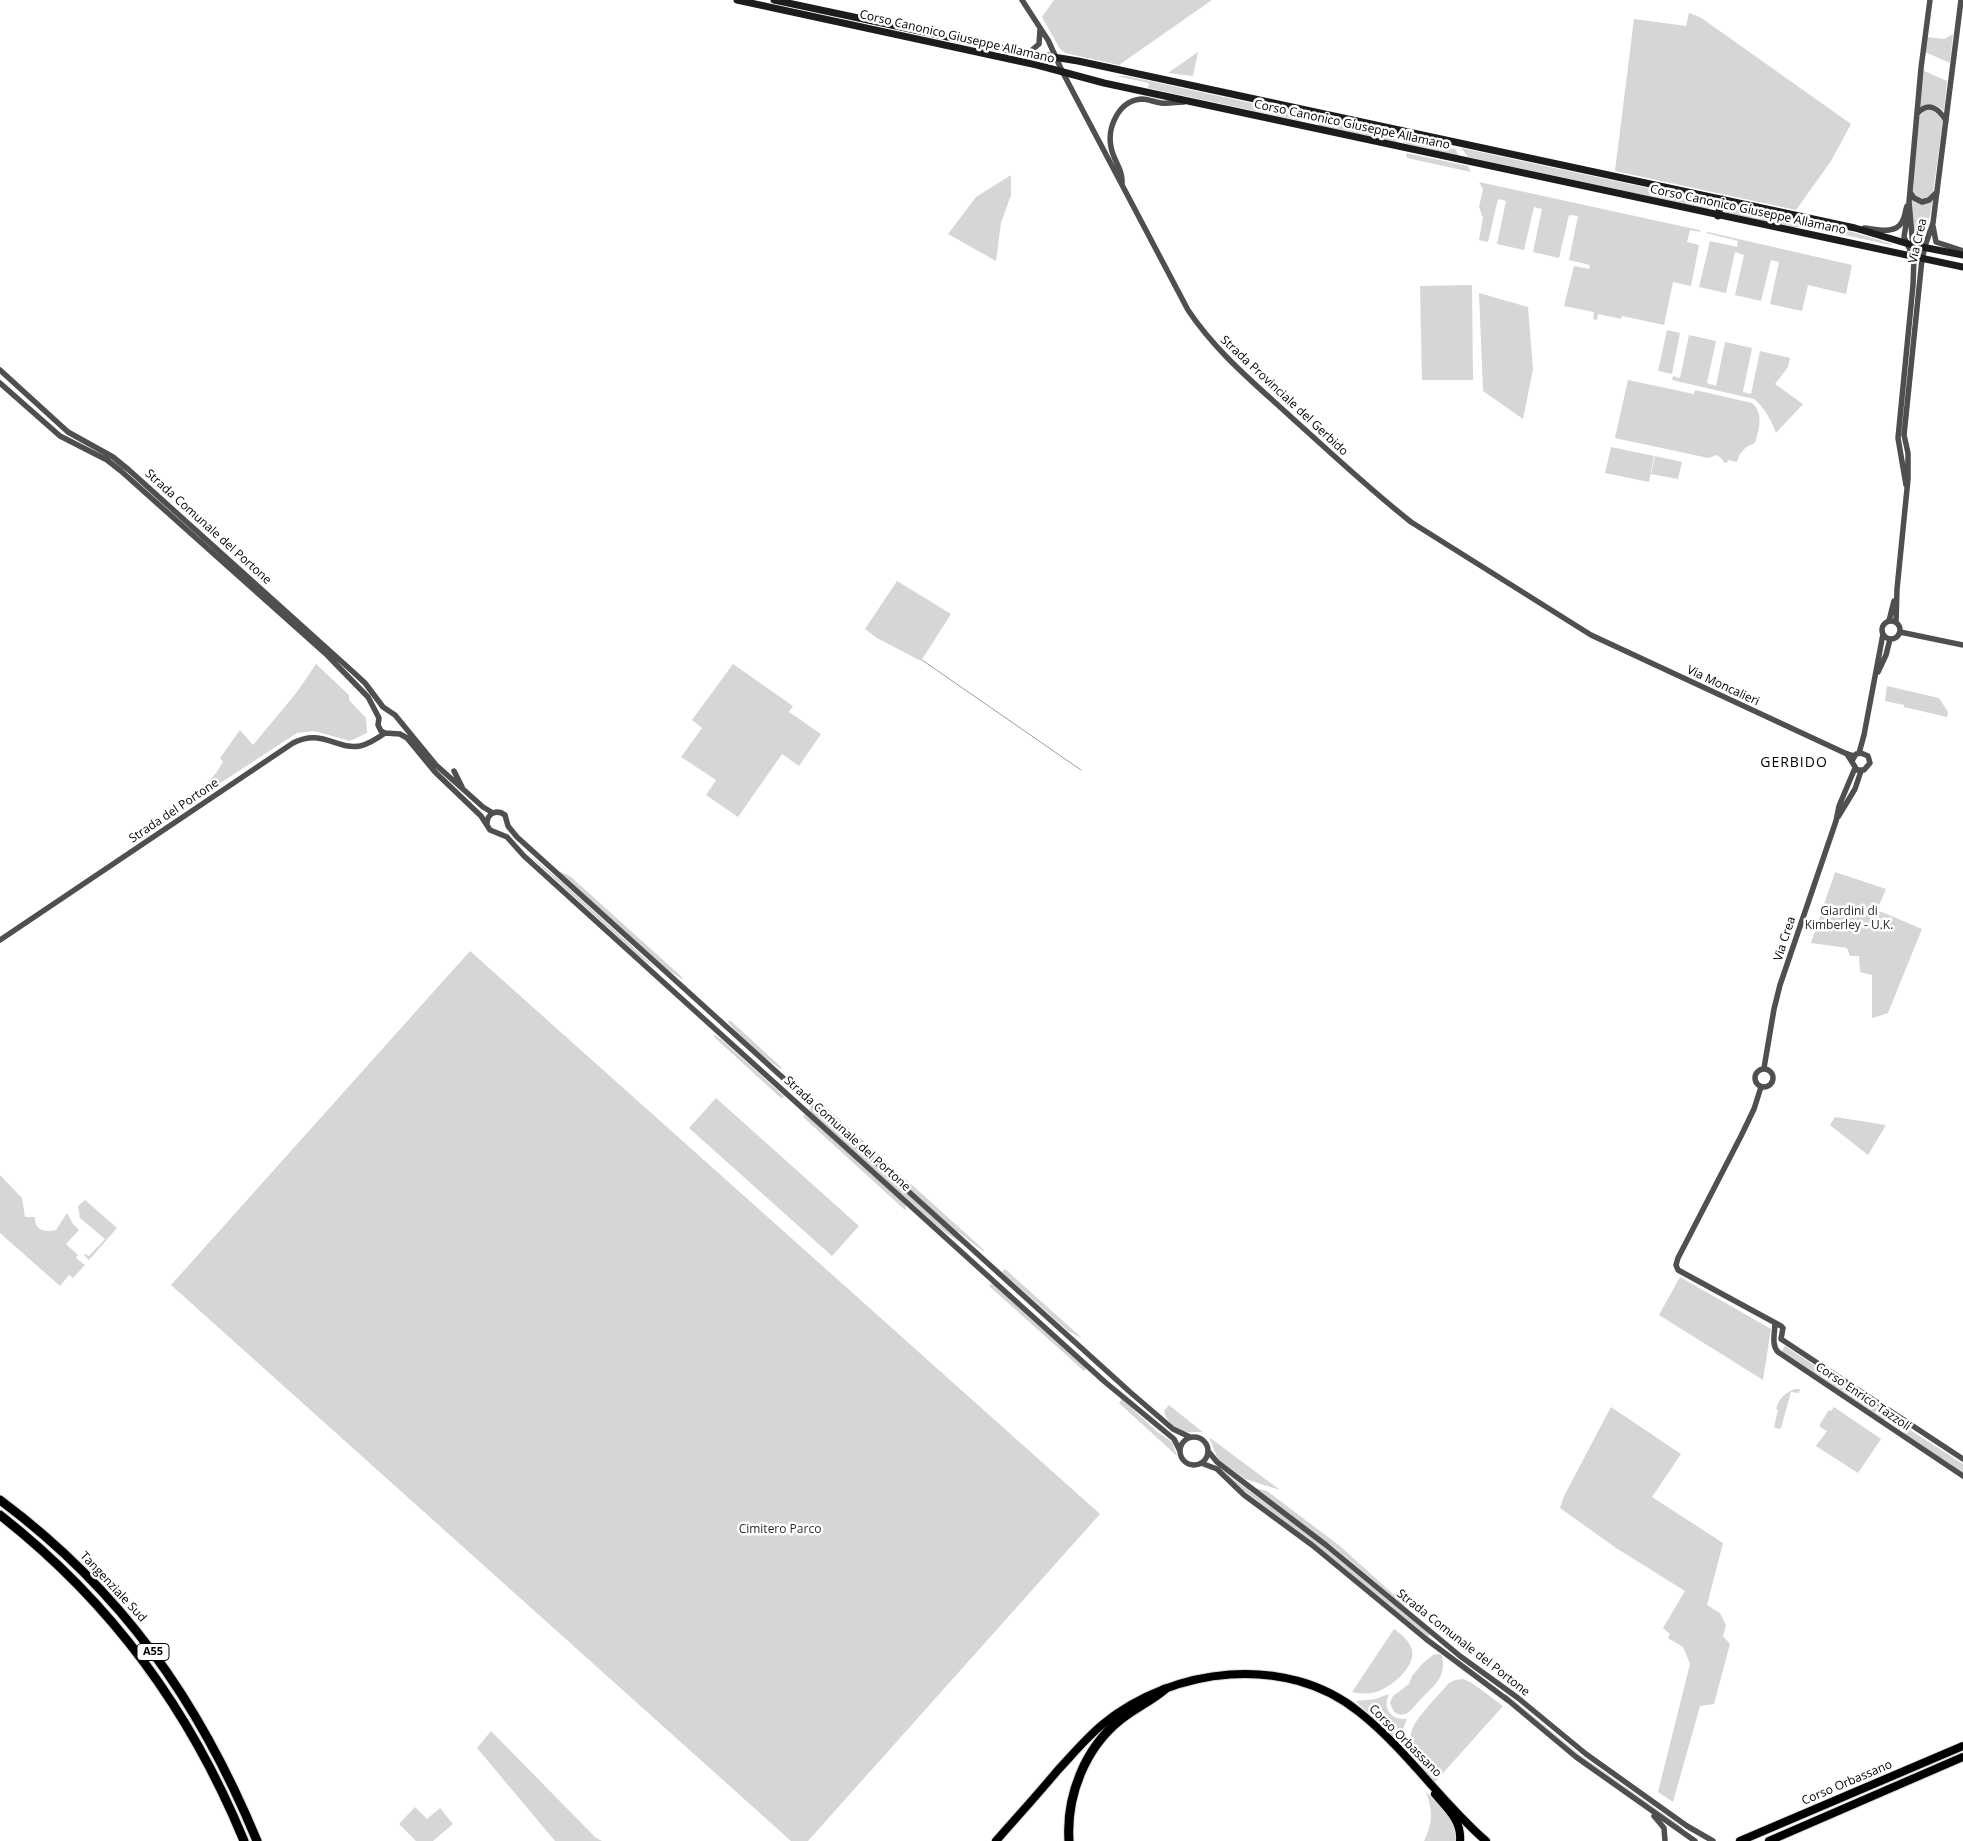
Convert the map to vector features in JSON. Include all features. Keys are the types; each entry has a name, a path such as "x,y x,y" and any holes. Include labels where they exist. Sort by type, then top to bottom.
{"highway":[{"name":"Tangenziale Sud","path":"0,1500 48,1539 84,1572 157,1657 180,1690 211,1742 234,1787 257,1841"},
{"name":"Tangenziale Sud","path":"0,1515 40,1548 79,1585 110,1618 147,1664 198,1744 231,1809 244,1841"},
{"path":"1069,1841 1069,1821 1074,1792 1096,1745 1120,1720 1155,1698 1165,1689"}],"main road":[{"name":"Corso Canonico Giuseppe Allamano","path":"738,0 1028,63 1104,84 1963,268"},
{"name":"Corso Canonico Giuseppe Allamano","path":"774,0 994,47 1116,69 1454,141 1855,228 1909,244 1963,256"},
{"path":"1718,216 1722,199"},
{"name":"Corso Orbassano","path":"996,1841 1087,1739 1102,1725 1138,1701 1165,1689 1202,1678 1254,1674 1304,1683 1332,1694 1348,1703 1378,1728 1486,1841"},
{"path":"1392,1743 1451,1814 1459,1827 1460,1841"},
{"name":"Corso Orbassano","path":"1740,1841 1963,1746"},
{"name":"Corso Orbassano","path":"1769,1841 1963,1757"}],"street":[{"name":"Strada Provinciale del Gerbido","path":"1022,0 1040,28 1188,310 1205,334 1223,354 1351,471 1411,522 1591,635"},
{"name":"Via Crea","path":"1906,487 1898,438 1914,258 1904,236 1909,211 1917,114 1930,0"},
{"name":"Via Crea","path":"1896,622 1897,589 1909,461 1904,435 1922,260 1933,223 1961,0"},
{"path":"1032,50 1040,42 1040,28"},
{"path":"1122,185 1123,175 1113,154 1110,138 1113,123 1120,111 1139,100 1161,103 1191,102"},
{"path":"1917,114 1925,108 1934,107 1940,110 1946,121"},
{"path":"1910,190 1914,198 1922,202 1929,200 1937,192"},
{"path":"1855,228 1893,229 1903,221 1909,202"},
{"path":"1933,223 1936,242 1963,251"},
{"name":"Strada Comunale del Portone","path":"0,370 68,432 113,457 130,470 365,683 383,708 395,715 415,737 436,765 462,789 483,807 493,813 500,812 505,815 508,825 517,837 536,855 1104,1368 1173,1429 1190,1437"},
{"name":"Strada Comunale del Portone","path":"0,383 60,436 108,461 135,484 327,655 368,697 379,718"},
{"name":"Via Crea","path":"1889,621 1897,589"},
{"path":"1858,770 1857,756 1864,735 1884,625 1889,621 1896,622 1900,626 1898,637 1890,639 1883,634"},
{"path":"1900,632 1963,645"},
{"name":"Via Moncalieri","path":"1591,635 1847,754 1857,756"},
{"path":"1875,680 1886,655 1890,639"},
{"path":"370,742 378,725 379,718 383,714 390,712"},
{"path":"370,742 385,733 393,733 399,721"},
{"path":"378,725 385,733"},
{"name":"Strada Comunale del Portone","path":"393,733 404,735 435,772 481,816 492,832 507,837 517,850 574,902 1093,1371 1174,1439 1180,1451"},
{"name":"Strada del Portone","path":"0,940 294,743 314,737 353,746 370,742"},
{"name":"Via Crea","path":"1766,1069 1769,1036 1783,976 1836,821 1839,806 1858,770 1867,768 1870,763 1869,758 1857,756"},
{"path":"454,771 462,789"},
{"path":"487,825 488,818 493,813"},
{"path":"499,833 508,825"},
{"path":"1766,1069 1772,1073 1773,1081 1770,1086 1761,1087 1756,1084 1755,1075 1758,1070 1766,1069"},
{"path":"1761,1087 1754,1109 1676,1264 1680,1272 1776,1323"},
{"name":"Corso Enrico Tazzoli","path":"1963,1460 1781,1339 1783,1328 1776,1323 1774,1341 1775,1349 1778,1352 1963,1476"},
{"path":"1190,1437 1199,1437 1204,1441 1208,1451 1206,1459 1198,1465 1188,1463 1182,1458 1180,1451 1182,1444 1190,1437"},
{"name":"Strada Comunale del Portone","path":"1208,1451 1217,1462 1326,1545 1460,1656 1518,1698 1573,1744 1705,1839 1713,1841"},
{"name":"Strada Comunale del Portone","path":"1201,1463 1217,1469 1244,1495 1312,1545 1426,1639 1509,1701 1576,1757 1694,1841"},
{"path":"1650,1810 1663,1826 1665,1841"}],"green space":[{"path":"1054,0 1212,0 1119,65 1065,53 1060,49 1042,17"},
{"path":"1689,13 1700,17 1851,124 1831,161 1796,210 1615,171 1634,19 1686,26"},
{"path":"1953,34 1950,63 1925,52 1927,37 1944,39"},
{"path":"1198,52 1193,76 1168,73"},
{"path":"1922,70 1947,81 1944,111 1932,105 1919,108"},
{"path":"1116,76 1127,76 1297,113 1301,121 1148,88 1149,83"},
{"path":"1925,110 1936,111 1943,122 1933,193 1928,199 1918,199 1912,190 1918,118"},
{"path":"1309,115 1399,134 1401,138 1396,142 1320,126"},
{"path":"1408,140 1455,149 1459,156 1403,143"},
{"path":"1461,148 1709,201 1711,206 1708,209 1468,157"},
{"path":"1406,153 1468,166 1471,172 1407,158"},
{"path":"1011,175 1011,195 1001,223 996,261 948,234 976,197"},
{"path":"1479,182 1699,230 1701,232 1690,230 1687,242 1699,245 1691,286 1673,282 1664,325 1622,316 1621,319 1598,314 1597,320 1593,319 1594,312 1564,306 1574,266 1589,269 1590,265 1569,260 1578,216 1569,215 1559,258 1533,252 1542,209 1534,207 1524,250 1497,244 1506,201 1498,199 1488,242 1479,240 1483,218 1479,207 1483,189"},
{"path":"1911,198 1920,204 1933,200 1928,225 1920,241 1917,240 1913,228"},
{"path":"1728,205 1856,233 1892,244 1807,227 1792,227 1727,213 1725,209"},
{"path":"1706,233 1852,265 1846,294 1808,285 1802,311 1770,304 1779,262 1771,260 1761,301 1735,295 1744,255 1735,252 1726,293 1699,287 1710,241 1737,247 1738,241"},
{"path":"1472,285 1473,380 1422,380 1420,286"},
{"path":"1479,293 1528,307 1533,369 1523,419 1483,391"},
{"path":"1667,330 1680,333 1672,374 1658,371"},
{"path":"1689,335 1716,341 1707,383 1716,386 1725,342 1752,348 1743,392 1751,394 1760,351 1790,358 1788,367 1775,384 1803,404 1776,433 1767,414 1754,399 1672,380 1673,376 1680,378"},
{"path":"1628,380 1694,394 1695,390 1752,403 1756,407 1759,417 1759,427 1755,443 1743,450 1737,462 1728,460 1727,463 1723,462 1717,455 1708,458 1615,438"},
{"path":"1611,447 1654,456 1649,482 1605,473"},
{"path":"1655,456 1682,462 1678,479 1651,474"},
{"path":"897,581 951,614 921,661 877,638 865,629"},
{"path":"316,664 349,695 349,700 366,718 367,733 350,741 314,731 297,733 199,797 197,794 216,773 223,762 220,758 240,730 253,745 297,692"},
{"path":"733,664 793,706 789,712 821,734 799,766 782,754 738,817 706,795 716,780 681,757 702,728 692,720"},
{"path":"1887,686 1939,698 1948,712 1947,717 1885,701"},
{"path":"522,849 562,882 658,970 640,957"},
{"path":"558,871 570,876 683,978 668,970"},
{"name":"Giardini di Kimberley - U.K.","path":"1835,872 1886,889 1877,910 1922,929 1888,1013 1872,1018 1872,975 1860,972 1859,956 1850,956 1847,948 1811,943"},
{"name":"Cimitero Parco","path":"470,951 1100,1514 808,1841 791,1841 171,1285"},
{"path":"730,1020 782,1068 766,1059 746,1041 728,1022"},
{"path":"713,1036 784,1096 782,1099"},
{"path":"716,1098 859,1226 832,1256 689,1128"},
{"path":"818,1100 984,1250 953,1228 815,1103"},
{"path":"811,1107 960,1241 942,1230 811,1113 809,1109"},
{"path":"805,1114 905,1204 906,1211 803,1117"},
{"path":"1835,1117 1886,1125 1868,1155 1830,1125"},
{"path":"0,1175 22,1198 25,1217 35,1217 36,1225 41,1230 56,1230 67,1213 79,1230 66,1244 78,1255 76,1258 85,1265 73,1278 69,1275 60,1286 0,1233"},
{"path":"85,1200 117,1228 89,1260 84,1255 89,1256 105,1239 80,1218 78,1206"},
{"path":"1005,1269 1082,1338 1068,1331 1002,1272"},
{"path":"1680,1277 1771,1329 1763,1380 1659,1315"},
{"path":"992,1283 1087,1368 1084,1371 989,1286"},
{"path":"1785,1346 1888,1414 1888,1419 1883,1420 1783,1354 1782,1351"},
{"path":"1795,1389 1800,1389 1799,1393 1791,1392 1781,1428 1778,1429 1774,1427 1778,1410 1776,1409 1777,1405 1783,1396"},
{"path":"1122,1399 1156,1431 1172,1442 1177,1456 1119,1403"},
{"path":"1169,1405 1204,1433 1180,1430 1173,1425 1164,1411"},
{"path":"1611,1407 1681,1454 1652,1497 1723,1543 1707,1605 1720,1613 1726,1625 1723,1636 1730,1644 1714,1704 1700,1706 1673,1802 1658,1792 1690,1664 1683,1647 1668,1638 1670,1634 1663,1628 1685,1591 1616,1548 1560,1508 1564,1496"},
{"path":"1834,1407 1881,1439 1858,1473 1816,1446 1827,1431 1820,1427 1820,1424 1829,1410 1831,1411"},
{"path":"1907,1428 1963,1464 1963,1474 1904,1433 1904,1429"},
{"path":"1209,1437 1280,1490 1245,1479 1218,1459"},
{"path":"1224,1472 1312,1537 1430,1634 1428,1637 1310,1540 1240,1488"},
{"path":"1256,1488 1267,1491 1340,1546 1404,1606 1336,1549"},
{"path":"1394,1629 1402,1635 1412,1650 1412,1657 1406,1670 1382,1690 1367,1693 1352,1692"},
{"path":"1439,1654 1442,1656 1443,1664 1438,1681 1409,1712 1402,1715 1394,1712 1390,1703 1393,1696 1409,1684 1412,1676 1423,1663 1433,1655"},
{"path":"1463,1679 1472,1683 1503,1706 1435,1782 1421,1766 1413,1752 1410,1741 1412,1730 1417,1720 1449,1683"},
{"path":"1389,1694 1387,1709 1389,1712 1396,1718 1407,1719 1402,1731 1400,1745 1356,1701 1375,1699"},
{"path":"1506,1694 1580,1755 1682,1827 1681,1829 1577,1756"},
{"path":"491,1731 595,1837 602,1841 555,1841 477,1748"},
{"path":"1426,1792 1443,1808 1452,1820 1457,1834 1456,1841 1424,1841 1431,1816"},
{"path":"415,1807 427,1819 440,1808 453,1824 433,1841 416,1841 399,1824"}],"waterway":[{"path":"922,660 1081,770"}],"district":[{"name":"GERBIDO","path":"1794,763"}]}
